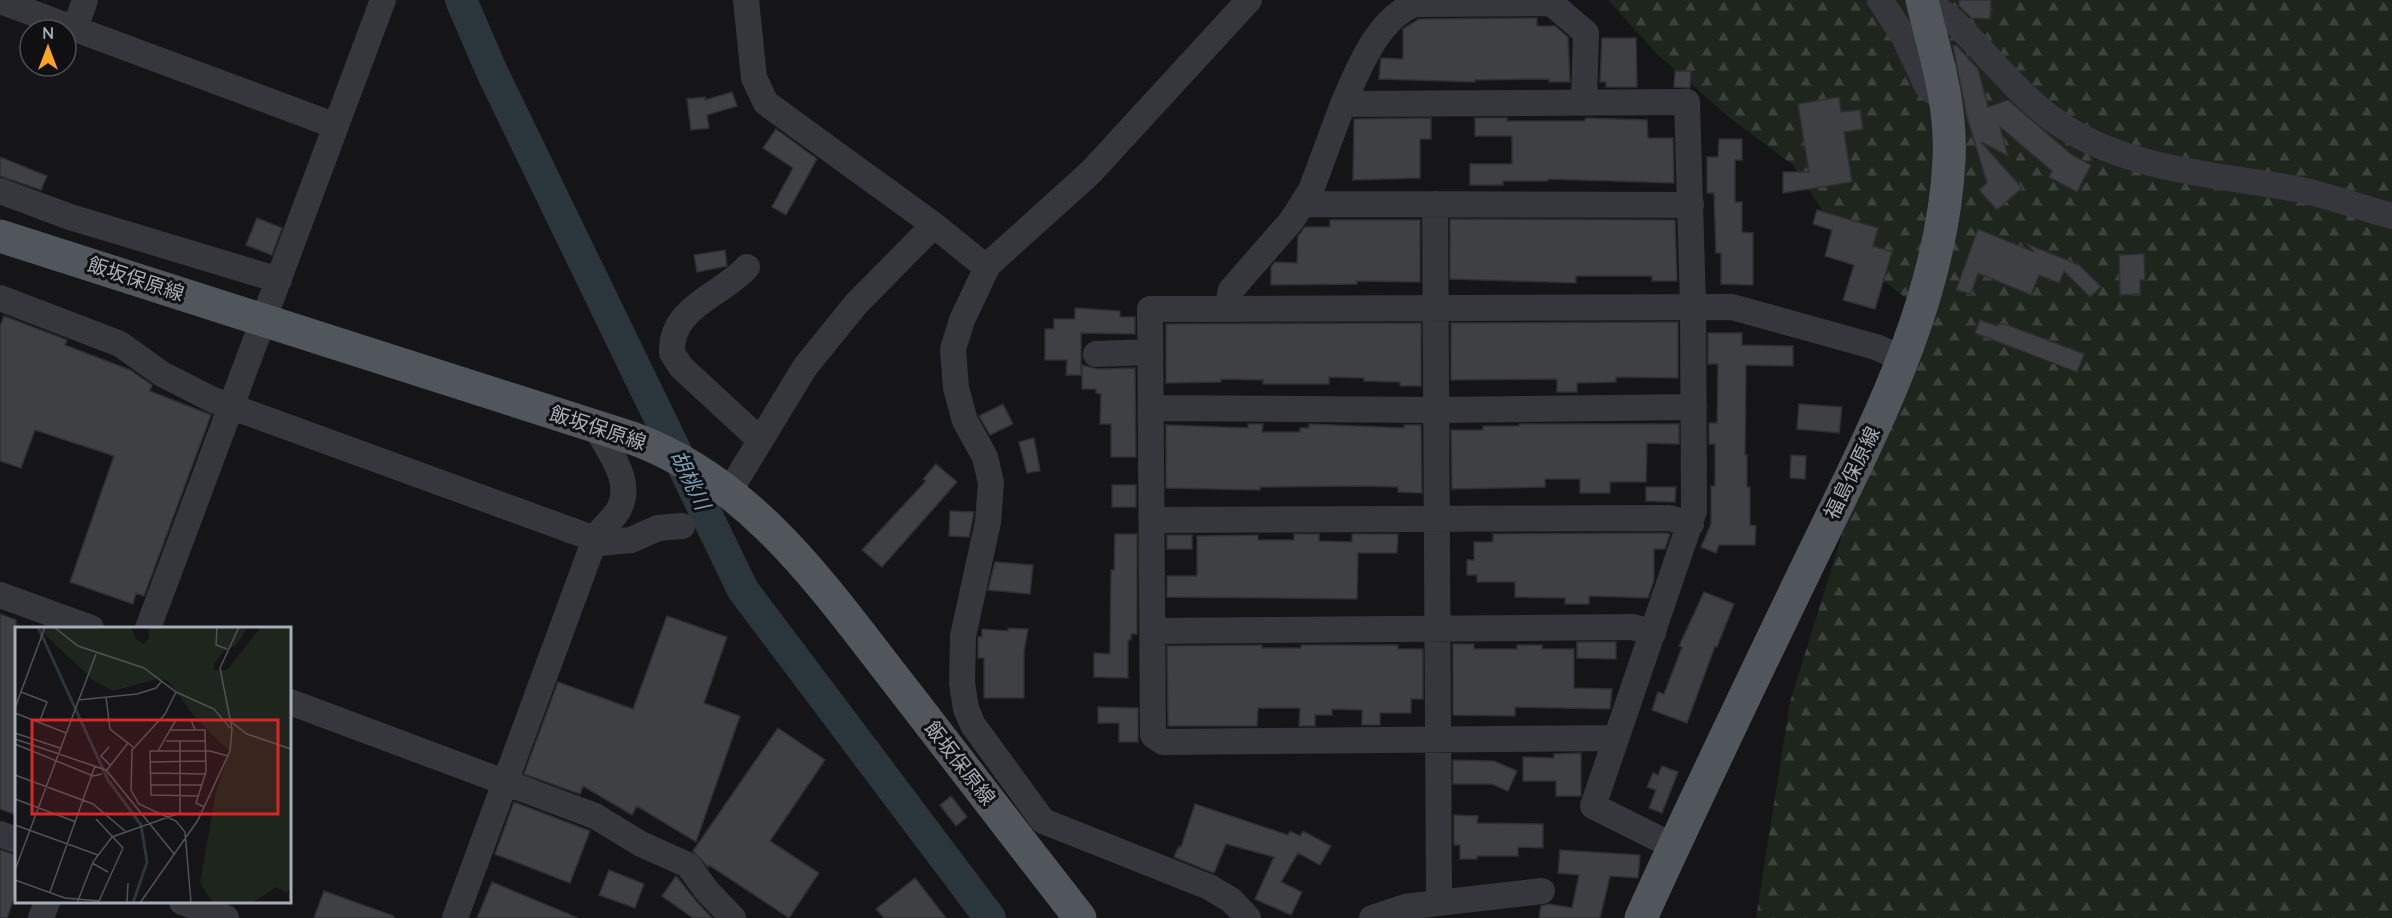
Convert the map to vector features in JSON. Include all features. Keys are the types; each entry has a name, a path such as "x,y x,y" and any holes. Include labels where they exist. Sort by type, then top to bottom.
{"main road":[{"name":"福島保原線","path":"1641,918 1673,846 1878,419 1922,303 1934,259 1949,161 1947,95 1923,5"},
{"name":"飯坂保原線","path":"0,236 604,429 654,446 675,456 727,490 783,540 814,576 1080,918"}],"street":[{"path":"78,20 85,0"},
{"path":"148,627 383,0"},
{"path":"746,0 754,78 766,103 934,225 987,268"},
{"path":"1248,918 1231,900 1209,887 1043,821 973,725 964,699 962,683 963,636 988,522 991,483 985,457 965,421 956,388 954,350 973,293 987,268 1091,172 1249,0"},
{"path":"1880,0 1903,35 1928,86 1934,92 1947,95"},
{"path":"0,1 46,18"},
{"path":"1227,309 1231,290 1241,276 1303,204 1311,190 1343,104 1367,53 1402,9 1414,4 1551,3 1586,33 1584,103"},
{"path":"1923,5 1940,11 1950,18 2038,106 2068,130 2091,142 2165,166 2299,190 2392,216"},
{"path":"78,30 336,126"},
{"path":"1343,104 1687,102 1693,305 1694,511 1593,806 1673,846"},
{"path":"0,191 70,217 279,280"},
{"path":"1303,204 1690,205"},
{"path":"1435,204 1438,903"},
{"path":"727,490 805,367 825,341 856,304 934,225"},
{"path":"747,267 729,284 688,311 675,330 672,353 681,367 760,440"},
{"path":"0,298 120,344 183,386 595,539 599,543 631,540 658,528 682,526"},
{"path":"1616,738 1163,742 1153,735 1150,309 1693,305 1732,307 1876,346 1901,358"},
{"path":"1096,354 1150,352"},
{"path":"1151,408 1436,410 1694,407"},
{"path":"455,918 595,539 621,504 622,482 618,461 602,438 604,429"},
{"path":"1153,520 1669,518 1691,524"},
{"path":"0,595 88,627"},
{"path":"1153,631 1634,627 1653,633"},
{"path":"931,726 964,699"},
{"path":"291,702 595,816 641,844 688,865 707,891 733,918"},
{"path":"0,834 15,840"},
{"path":"1372,918 1405,907 1542,891"},
{"path":"41,918 47,903"},
{"path":"185,903 226,918"}],"green space":[{"path":"1608,0 2392,0 2392,918 1756,918 1790,702 1914,304 1854,259 1793,165 1730,118 1658,55"}],"building":[{"path":"1959,0 1991,0 1990,19 1972,18 1959,6"},
{"path":"1537,18 1537,26 1555,26 1568,37 1570,82 1549,82 1549,79 1475,80 1475,82 1379,79 1381,58 1403,59 1403,29 1419,19"},
{"path":"1602,38 1636,38 1637,87 1606,87 1606,82 1600,82"},
{"path":"1956,45 1978,69 1988,107 2008,100 2072,155 2091,165 2077,192 2049,177 2052,171 2000,127 2008,156 1981,142 2022,188 1997,210 1979,190 1987,183 1967,117 1953,46"},
{"path":"1675,71 1691,71 1690,88 1674,87"},
{"path":"732,92 737,106 707,115 709,128 691,130 687,99 705,97 705,100"},
{"path":"1839,97 1841,112 1860,110 1863,129 1844,132 1852,182 1783,193 1783,172 1809,172 1798,104"},
{"path":"1431,118 1431,139 1420,139 1420,178 1353,180 1354,119"},
{"path":"1475,118 1507,118 1507,121 1584,121 1586,118 1647,120 1648,138 1673,138 1674,183 1548,179 1548,181 1503,181 1503,185 1470,185 1470,164 1512,164 1512,136 1475,136"},
{"path":"776,129 817,159 786,215 772,207 793,168 763,148"},
{"path":"1719,139 1742,139 1742,160 1735,160 1735,202 1742,202 1742,232 1753,233 1753,285 1721,284 1721,253 1716,253 1714,193 1707,193 1707,157 1718,157"},
{"path":"0,157 47,176 41,190 0,176"},
{"path":"1817,210 1878,228 1873,246 1892,252 1875,309 1843,300 1854,265 1825,256 1832,230 1813,224"},
{"path":"257,218 282,228 272,255 246,245"},
{"path":"1450,219 1675,220 1677,281 1652,281 1652,276 1576,276 1576,283 1450,279"},
{"path":"1330,220 1420,220 1420,282 1357,281 1357,284 1271,285 1271,267 1275,262 1297,263 1298,236 1305,227 1330,227"},
{"path":"1978,229 2034,252 2027,244 2079,265 2101,287 2090,297 2064,271 2059,283 2039,275 2031,295 1978,273 1971,294 1956,290"},
{"path":"725,250 727,266 697,272 694,255"},
{"path":"2144,254 2145,280 2140,280 2140,294 2120,295 2119,255"},
{"path":"1075,308 1120,311 1120,317 1135,317 1135,334 1081,333 1081,375 1066,375 1067,360 1045,360 1045,329 1054,329 1054,319 1075,319"},
{"path":"4,316 67,340 65,345 130,370 152,385 150,391 211,415 144,596 136,593 133,604 70,582 114,456 35,430 21,468 0,461 0,326"},
{"path":"1980,320 1997,326 2005,324 2084,354 2077,372 1975,333"},
{"path":"1678,322 1678,378 1616,377 1616,382 1577,383 1577,392 1557,392 1557,379 1451,380 1451,323"},
{"path":"1421,323 1421,386 1400,386 1400,382 1364,381 1364,378 1329,377 1329,384 1263,384 1263,380 1221,379 1221,382 1166,383 1166,324"},
{"path":"1708,333 1742,333 1742,345 1793,346 1793,366 1746,365 1745,455 1747,455 1747,487 1750,487 1750,525 1756,526 1755,545 1719,545 1716,553 1701,547 1711,524 1711,486 1715,486 1715,444 1709,444 1709,423 1717,423 1718,364 1708,364"},
{"path":"1082,365 1097,369 1135,368 1136,457 1111,457 1111,424 1100,424 1101,394 1096,393 1096,389 1082,389"},
{"path":"1003,404 1013,424 990,435 979,416"},
{"path":"1799,404 1842,407 1839,433 1797,429"},
{"path":"1248,424 1263,424 1262,432 1300,432 1300,428 1309,428 1309,424 1404,428 1404,425 1421,425 1422,493 1398,492 1398,487 1363,486 1260,487 1260,490 1166,488 1166,425 1248,428"},
{"path":"1519,424 1679,424 1679,444 1647,443 1646,482 1610,482 1610,493 1580,493 1580,479 1545,479 1545,487 1452,489 1451,430 1483,430 1483,426 1519,426"},
{"path":"1034,438 1040,471 1027,473 1019,442"},
{"path":"1791,455 1806,456 1805,479 1790,478"},
{"path":"936,464 957,482 882,567 862,550 926,481 923,479"},
{"path":"1112,485 1136,485 1136,507 1112,507"},
{"path":"1646,487 1676,487 1675,502 1646,501"},
{"path":"950,511 974,512 969,537 949,536"},
{"path":"1115,534 1137,534 1137,634 1131,634 1131,640 1128,640 1128,678 1094,677 1094,653 1110,654 1111,570 1114,570"},
{"path":"1294,534 1319,534 1319,541 1352,542 1352,534 1398,534 1397,553 1358,553 1357,599 1167,597 1167,576 1197,576 1197,536 1258,535 1258,540 1294,540"},
{"path":"1493,534 1670,534 1665,549 1654,549 1654,580 1648,598 1589,596 1589,604 1565,604 1565,598 1515,597 1515,582 1477,582 1477,575 1467,575 1467,560 1474,560 1474,542 1493,542"},
{"path":"1167,535 1192,535 1192,549 1167,549"},
{"path":"995,562 1033,565 1030,594 988,590"},
{"path":"1704,592 1734,604 1717,647 1715,646 1687,723 1652,710 1658,692 1664,694 1682,647 1679,646"},
{"path":"0,614 16,620 15,815 0,809"},
{"path":"667,616 727,637 704,703 740,716 696,842 637,806 632,815 583,786 580,794 524,774 558,682 633,709"},
{"path":"1008,628 1028,629 1024,651 1024,698 984,698 984,658 978,658 978,637 982,637 982,629 1008,631"},
{"path":"1577,642 1616,642 1616,659 1577,658"},
{"path":"1453,644 1474,644 1474,649 1517,649 1517,645 1542,645 1542,649 1574,649 1574,688 1612,689 1610,709 1515,707 1515,716 1453,715"},
{"path":"1262,645 1262,648 1301,648 1301,645 1398,645 1398,649 1423,649 1423,699 1411,699 1411,713 1380,713 1380,725 1362,725 1362,710 1332,709 1332,715 1315,715 1315,726 1299,726 1300,708 1258,708 1257,726 1168,726 1167,646"},
{"path":"1098,707 1138,708 1138,742 1119,742 1119,723 1098,723"},
{"path":"778,728 825,760 770,841 819,873 789,918 709,865 708,867 693,851"},
{"path":"1581,753 1581,796 1556,796 1556,781 1523,781 1523,757 1554,758 1554,754"},
{"path":"1453,760 1494,761 1517,771 1508,791 1492,784 1453,784"},
{"path":"1662,766 1678,772 1662,813 1649,808 1656,790 1647,787 1653,773 1658,775"},
{"path":"951,796 967,817 956,826 940,805"},
{"path":"514,802 590,831 570,883 495,854"},
{"path":"1195,804 1288,835 1290,831 1300,836 1303,831 1331,846 1320,865 1298,853 1281,882 1302,892 1291,915 1255,899 1274,857 1226,844 1214,873 1174,857 1179,846 1181,847"},
{"path":"1454,815 1478,816 1477,823 1543,824 1543,848 1518,847 1518,856 1477,856 1477,859 1460,859 1460,845 1454,845"},
{"path":"0,850 15,855 15,895 7,918 0,918"},
{"path":"1560,850 1640,855 1638,878 1610,876 1600,918 1539,918 1541,906 1549,904 1572,908 1579,875 1558,873"},
{"path":"609,870 644,884 635,908 599,895"},
{"path":"676,876 712,918 693,918 662,896"},
{"path":"915,878 946,918 884,918 876,909"},
{"path":"492,882 578,918 477,918"},
{"path":"324,891 394,916 394,918 314,918"}],"waterway":[{"name":"胡桃川","path":"461,0 492,72 743,590 990,918"}]}
